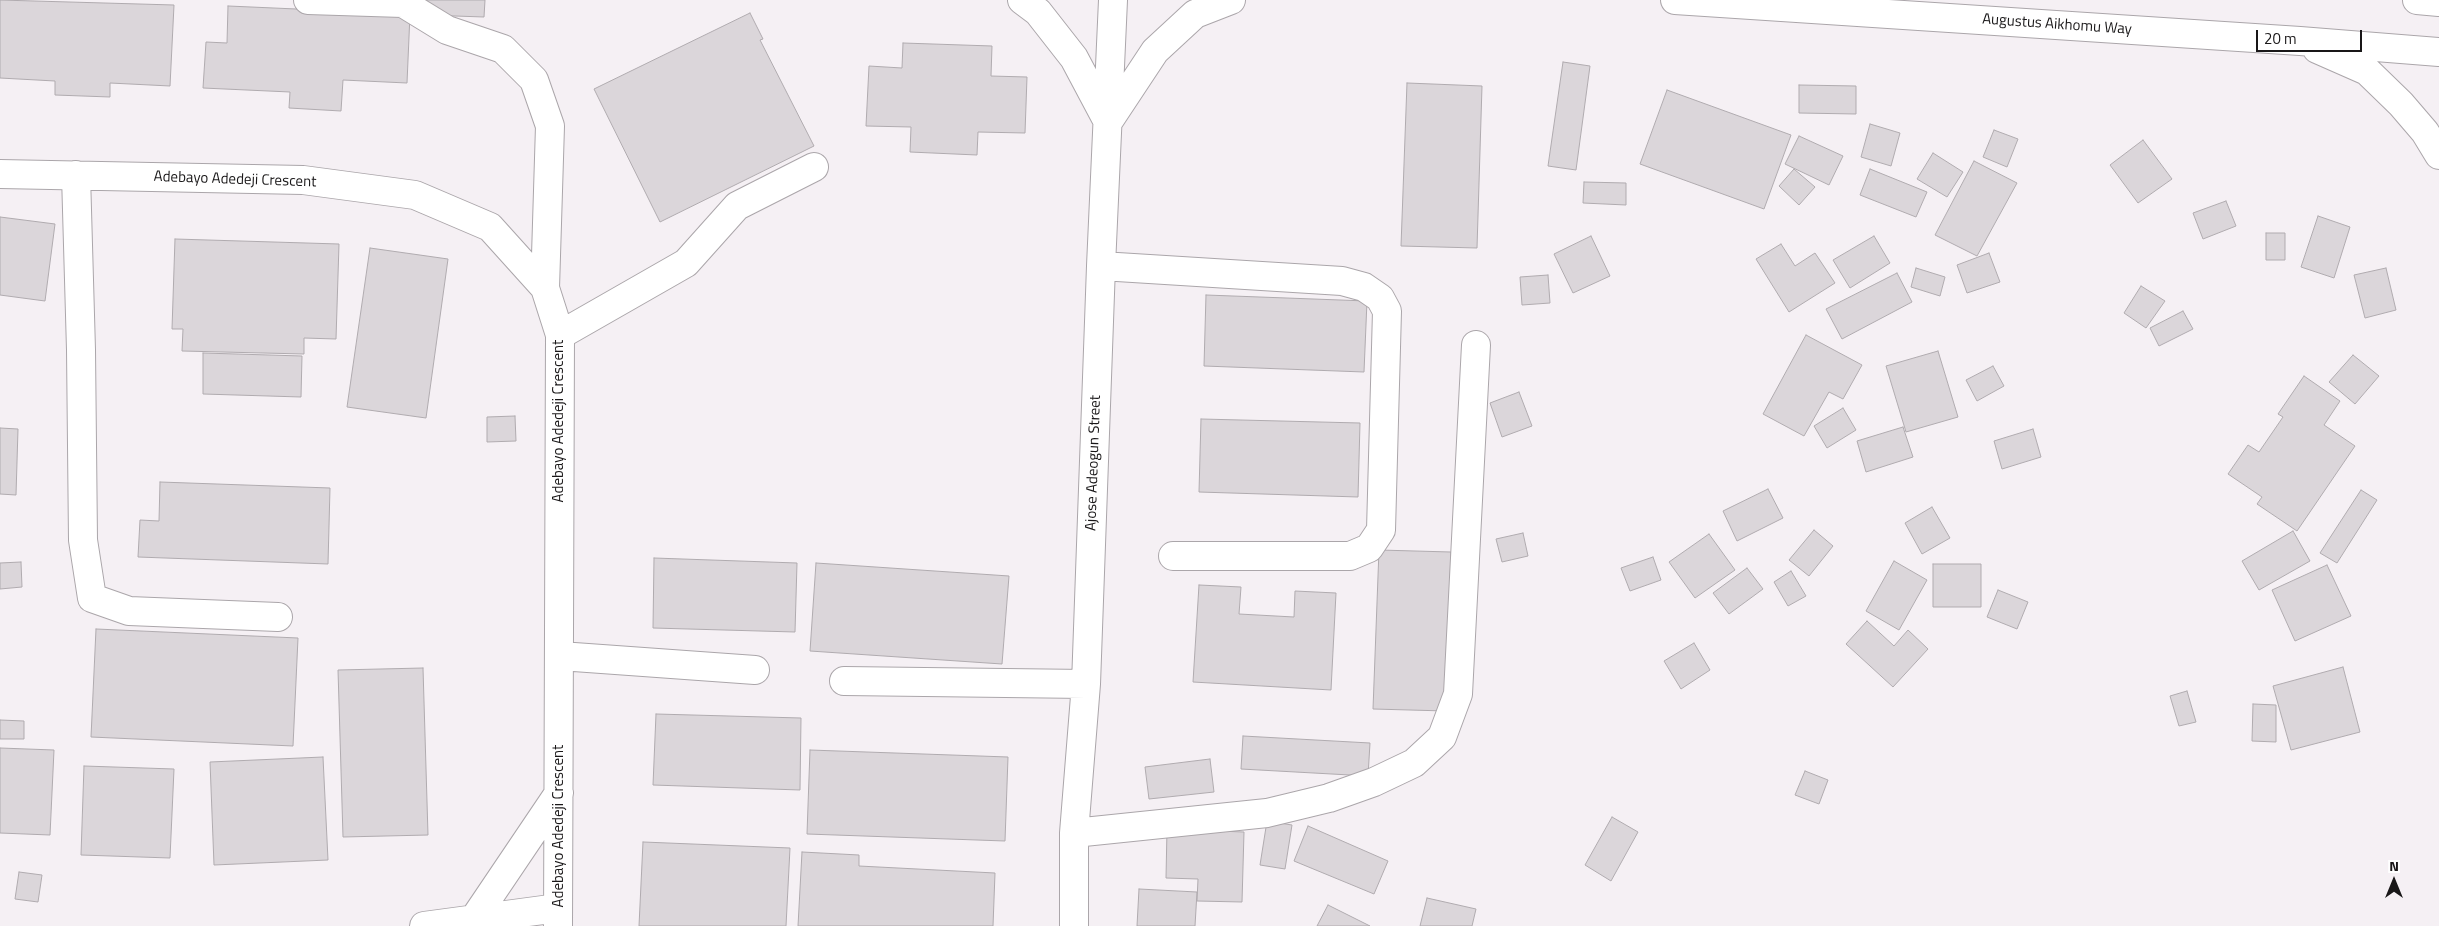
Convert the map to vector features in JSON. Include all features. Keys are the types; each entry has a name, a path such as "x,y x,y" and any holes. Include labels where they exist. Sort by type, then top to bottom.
{"street":[{"path":"308,0 403,3 447,30 504,49 534,80 550,126 545,288"},
{"path":"1022,0 1038,12 1074,58 1108,122 1155,51 1195,14 1231,0"},
{"name":"Ajose Adeogun Street","path":"1074,926 1074,834 1086,684 1100,266 1113,0"},
{"name":"Augustus Aikhomu Way","path":"1675,0 2300,41 2439,52"},
{"path":"2417,0 2439,2"},
{"path":"2300,41 2367,72 2401,104 2424,132 2439,155"},
{"path":"560,335 686,263 737,206 814,167"},
{"name":"Adebayo Adedeji Crescent","path":"0,174 303,180 415,195 490,227 545,288 560,335 558,917"},
{"path":"76,175 81,350 83,540 92,598 130,612 278,617"},
{"path":"1100,266 1342,280 1364,287 1380,298 1387,311 1382,530 1369,548 1350,556 1172,556"},
{"path":"1074,834 1267,813 1329,798 1374,782 1414,763 1442,738 1458,694 1476,345"},
{"path":"560,656 755,670"},
{"path":"844,681 1086,684"},
{"path":"478,923 559,793"},
{"path":"424,926 558,917"}],"building":[{"path":"0,0 174,5 170,86 110,83 110,97 55,95 55,81 0,78"},
{"path":"427,0 485,0 484,17 426,15"},
{"path":"228,6 410,14 407,83 343,80 341,111 289,108 290,92 203,88 206,42 227,43"},
{"path":"750,13 763,39 760,40 814,146 660,222 594,89"},
{"path":"903,43 992,46 991,76 1027,77 1025,133 978,132 977,155 910,152 911,127 866,126 869,66 902,68"},
{"path":"1563,62 1590,66 1576,170 1548,166"},
{"path":"1407,83 1482,86 1477,248 1401,246"},
{"path":"1799,85 1856,86 1856,114 1799,113"},
{"path":"1667,90 1791,135 1764,209 1640,164"},
{"path":"1870,124 1900,133 1891,166 1861,157"},
{"path":"1994,130 2018,139 2007,167 1983,157"},
{"path":"1799,136 1843,156 1829,185 1785,164"},
{"path":"2143,140 2172,179 2138,203 2110,165"},
{"path":"1933,153 1963,172 1947,197 1917,179"},
{"path":"1974,161 2017,183 1977,256 1935,235"},
{"path":"1794,169 1815,187 1799,205 1779,186"},
{"path":"1870,169 1927,192 1916,217 1860,195"},
{"path":"1584,182 1626,183 1626,205 1583,203"},
{"path":"2226,201 2236,226 2203,239 2193,213"},
{"path":"2318,216 2350,227 2334,278 2301,267"},
{"path":"0,217 55,224 45,301 0,295"},
{"path":"2266,233 2285,233 2285,260 2266,260"},
{"path":"1591,236 1610,276 1573,293 1554,254"},
{"path":"1874,236 1890,263 1850,288 1833,260"},
{"path":"175,239 339,244 336,339 304,338 304,354 182,351 183,329 172,329"},
{"path":"1781,244 1795,266 1815,253 1835,283 1789,312 1756,259"},
{"path":"370,248 448,259 426,418 347,407"},
{"path":"1989,253 2000,282 1967,293 1957,265"},
{"path":"1916,268 1945,277 1940,296 1911,287"},
{"path":"2386,268 2396,310 2365,318 2354,275"},
{"path":"1897,273 1912,302 1842,339 1826,309"},
{"path":"1548,275 1550,303 1522,305 1520,277"},
{"path":"2141,286 2165,301 2146,328 2124,313"},
{"path":"1206,295 1367,301 1364,372 1204,366"},
{"path":"2183,311 2193,329 2159,346 2150,328"},
{"path":"1806,335 1862,365 1843,399 1829,392 1804,436 1763,414"},
{"path":"1938,351 1958,417 1906,432 1886,366"},
{"path":"203,353 302,356 301,397 203,394"},
{"path":"2353,355 2379,376 2355,404 2329,382"},
{"path":"1993,366 2004,386 1977,401 1966,380"},
{"path":"2304,376 2340,401 2324,425 2355,446 2297,531 2257,504 2262,497 2228,474 2248,445 2259,452 2283,417 2278,414"},
{"path":"1519,392 1532,426 1502,437 1490,403"},
{"path":"1843,408 1856,430 1827,448 1814,426"},
{"path":"515,416 516,441 487,442 487,417"},
{"path":"1201,419 1360,423 1358,497 1199,492"},
{"path":"1903,427 1913,457 1866,472 1857,441"},
{"path":"0,428 18,429 16,495 0,494"},
{"path":"2033,429 2041,457 2002,469 1994,441"},
{"path":"160,482 330,488 328,564 138,557 140,520 159,521"},
{"path":"1768,489 1783,518 1737,541 1723,511"},
{"path":"2361,490 2377,500 2337,563 2320,553"},
{"path":"1932,507 1950,538 1922,554 1905,523"},
{"path":"1814,530 1833,546 1809,576 1789,560"},
{"path":"2293,531 2310,561 2259,590 2242,561"},
{"path":"1523,533 1528,556 1502,562 1496,539"},
{"path":"1709,534 1735,570 1695,598 1669,562"},
{"path":"1379,550 1451,552 1446,711 1373,709"},
{"path":"1653,557 1661,580 1630,591 1621,568"},
{"path":"654,558 797,563 795,632 653,628"},
{"path":"1894,561 1927,580 1899,630 1866,611"},
{"path":"21,562 22,587 0,589 0,563"},
{"path":"816,563 1009,576 1002,664 810,651"},
{"path":"1933,564 1981,564 1981,607 1933,607"},
{"path":"2327,565 2351,616 2295,641 2272,590"},
{"path":"1747,568 1763,589 1729,614 1713,593"},
{"path":"1791,571 1806,596 1788,606 1774,582"},
{"path":"1199,585 1241,587 1239,614 1294,617 1295,591 1336,593 1331,690 1193,682"},
{"path":"1998,590 2028,602 2017,629 1987,617"},
{"path":"1867,621 1894,646 1908,630 1928,649 1893,687 1846,644"},
{"path":"96,629 298,638 293,746 91,737"},
{"path":"1694,643 1710,670 1681,689 1664,661"},
{"path":"2343,667 2360,732 2291,750 2273,686"},
{"path":"423,668 428,835 343,837 338,670"},
{"path":"2187,691 2196,722 2179,726 2170,696"},
{"path":"2253,704 2276,705 2276,742 2252,741"},
{"path":"656,714 801,718 800,790 653,785"},
{"path":"0,720 24,721 24,739 0,739"},
{"path":"1243,736 1370,743 1368,776 1241,769"},
{"path":"0,748 54,750 50,835 0,833"},
{"path":"810,750 1008,757 1005,841 807,834"},
{"path":"323,757 328,860 214,865 210,762"},
{"path":"1210,759 1214,792 1149,799 1145,767"},
{"path":"84,766 174,769 170,858 81,855"},
{"path":"1805,771 1828,780 1819,804 1795,795"},
{"path":"1612,817 1638,832 1611,881 1585,865"},
{"path":"1267,821 1292,825 1285,869 1260,865"},
{"path":"1308,826 1388,861 1374,894 1294,861"},
{"path":"1167,829 1244,832 1242,902 1197,901 1198,879 1166,878"},
{"path":"643,842 790,848 786,926 639,926"},
{"path":"802,852 859,855 859,866 995,873 993,926 798,926"},
{"path":"19,872 42,875 38,902 15,899"},
{"path":"1139,889 1197,892 1195,926 1137,926"},
{"path":"1427,898 1476,909 1472,926 1420,926"},
{"path":"1328,905 1370,926 1317,926"}]}
